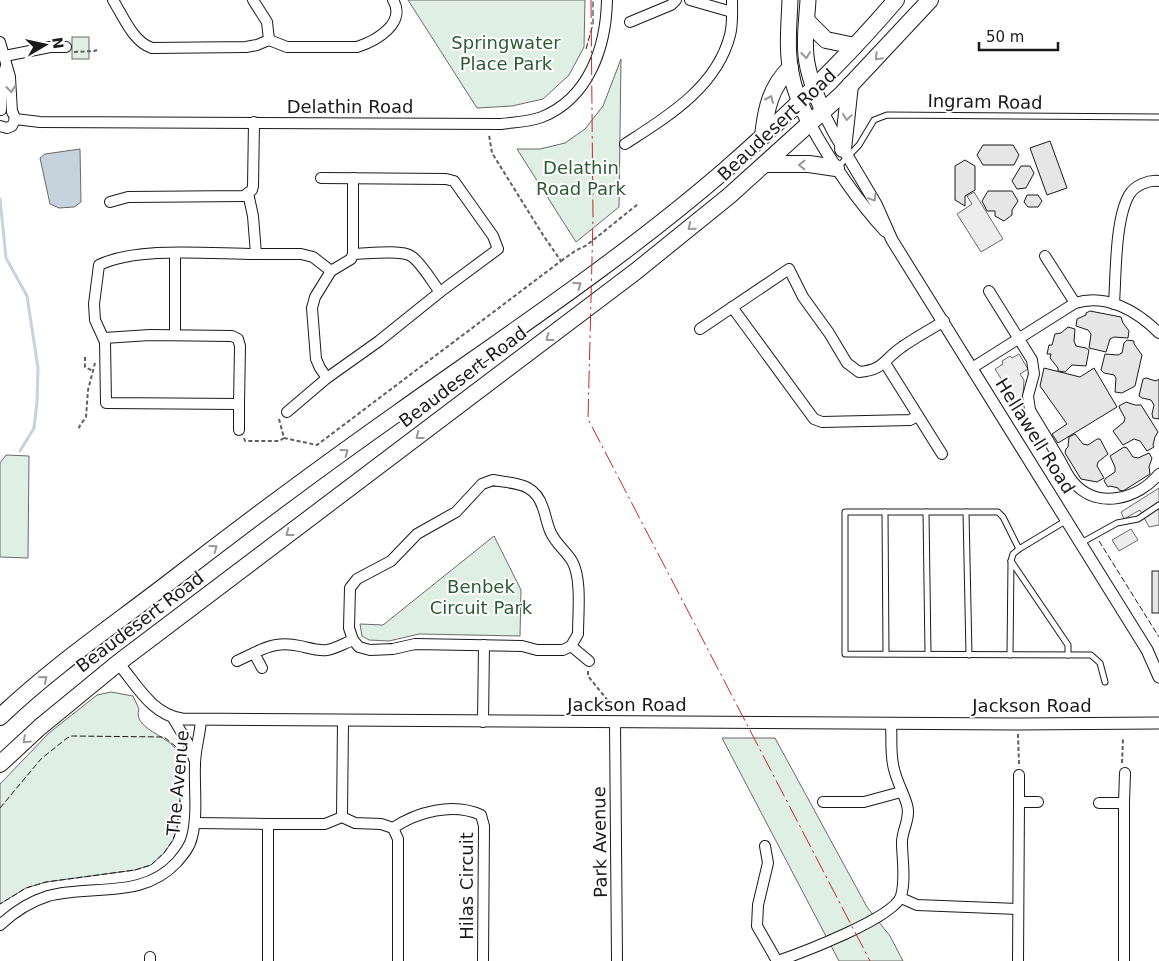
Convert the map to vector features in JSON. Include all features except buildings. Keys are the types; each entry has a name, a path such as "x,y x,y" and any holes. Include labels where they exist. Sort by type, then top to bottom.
{"highway":[{"name":"Beaudesert Road","path":"2,713 61,665 198,560 398,413 627,249 724,171 800,102 855,46 896,0"},
{"name":"Beaudesert Road","path":"0,764 40,727 118,663 635,272 729,196 767,164 850,86 930,0"},
{"path":"807,21 826,40 855,46"},
{"path":"763,136 766,108 778,81 790,68"},
{"path":"767,164 809,164 842,158 850,86"}],"main road":[{"path":"790,0 788,34 790,68 800,102 810,124"},
{"path":"808,0 806,57 814,89 823,112"}],"street":[{"path":"113,0 138,40 152,48 246,47 257,46 269,40"},
{"path":"253,0 267,22 269,40"},
{"path":"269,40 287,48 357,47 392,26 397,13 396,4 393,0"},
{"name":"Delathin Road","path":"0,111 6,109 14,116 40,122 501,124 526,122 542,117 571,98 593,69 605,34 607,0"},
{"path":"630,22 676,0"},
{"path":"690,0 732,12"},
{"path":"626,144 674,112 696,91 720,62 730,34 732,0"},
{"path":"0,42 10,76 14,116 13,124 9,127 0,126"},
{"path":"5,61 43,48 66,47"},
{"path":"0,111 5,61"},
{"name":"Hellawell Road","path":"823,112 864,209 892,240 944,321 1147,650 1159,677"},
{"path":"110,202 128,197 238,196 248,193 253,186 254,122"},
{"name":"Hellawell Road","path":"810,124 842,158"},
{"path":"287,412 327,378 379,341 498,249 493,236 454,181 446,179 321,178"},
{"path":"327,378 316,359 312,308 315,297 331,271 351,259 353,254 353,178"},
{"path":"1114,304 1120,231 1124,208 1129,195 1139,185 1154,180 1159,181"},
{"path":"248,193 254,216 256,254"},
{"path":"175,253 175,334"},
{"path":"353,254 402,253 410,255 417,261 440,292"},
{"path":"239,404 106,403 104,338 95,320 94,304 99,265 135,254 301,254 313,257 331,271"},
{"path":"1045,256 1075,303"},
{"path":"700,329 788,269 803,297 829,333 847,363 859,372 871,371 885,364 892,354 944,321"},
{"path":"989,292 1032,360 1034,374 1028,396 1030,410 1074,483 1088,494 1102,499 1115,499 1128,496 1147,485 1159,474"},
{"path":"972,368 1075,303 1088,300 1097,300 1126,308 1148,322 1159,333"},
{"path":"732,307 814,419 822,422 910,420 918,416"},
{"path":"104,338 110,336 175,334 232,336 238,339 240,346 240,430"},
{"path":"885,364 942,454"},
{"path":"493,480 524,485 534,492 540,501 552,536 572,560 577,572 578,634 571,646 563,650 537,650 522,646 415,644 392,649 370,650 359,647 352,640 349,628 350,588 357,579 391,561 400,554 416,534 456,512 482,484 493,480"},
{"path":"237,662 268,646 279,644 300,646 312,650 328,650 352,640"},
{"path":"483,722 484,645"},
{"path":"571,646 588,661"},
{"name":"Hellawell Road","path":"1147,650 1159,660"},
{"path":"254,653 262,668"},
{"name":"Jackson Road","path":"118,663 155,708 173,718 200,720 891,724 1159,723"},
{"path":"173,718 190,747 195,762"},
{"name":"The Avenue","path":"0,925 22,907 48,896 136,886 156,880 164,875 183,855 192,837 195,762 200,736 200,720"},
{"path":"342,817 343,721"},
{"name":"Park Avenue","path":"615,723 617,961"},
{"path":"765,846 768,863 758,905 757,926 778,961 846,934 891,908 901,898 903,883 902,837 908,818 908,806 901,792 893,767 891,724"},
{"path":"1124,961 1125,773"},
{"path":"1018,961 1019,775"},
{"path":"823,802 864,802 901,792"},
{"path":"1019,802 1038,802"},
{"path":"1099,803 1124,803"},
{"name":"Hilas Circuit","path":"392,828 406,820 438,810 470,810 481,815 484,826 483,961"},
{"path":"194,823 325,824 342,817 354,823 381,824 392,828 398,840 398,961"},
{"path":"268,824 268,961"},
{"path":"901,898 917,905 1018,909"}],"lane":[{"name":"Ingram Road","path":"842,158 859,145 874,120 887,115 1159,117"},
{"path":"1081,543 1117,523 1138,519 1159,505"},
{"path":"1019,549 1003,517 998,512 845,512 845,654 1091,655 1100,663 1105,682"},
{"path":"885,512 886,654"},
{"path":"926,512 928,654"},
{"path":"966,512 969,655"},
{"path":"1010,655 1011,561 1013,554 1067,520"},
{"path":"1011,561 1068,645 1068,655"}],"path":[{"path":"66,47 71,52 96,50"},
{"path":"489,135 492,153 561,261"},
{"path":"240,430 245,440 279,441 284,438 317,445 574,251 587,245 638,204"},
{"path":"85,357 85,367 93,371"},
{"path":"80,428 86,417 88,390 95,361"},
{"path":"284,438 279,416 287,412"},
{"path":"588,661 588,676 613,707 615,723"},
{"path":"1017,724 1019,775"},
{"path":"1123,738 1121,767 1125,773"}],"green space":[{"name":"Springwater Place Park","path":"408,0 585,0 584,47 569,75 543,99 512,106 477,108"},
{"path":"72,37 89,37 89,59 72,59"},
{"name":"Delathin Road Park","path":"621,59 619,207 576,242 517,149 540,149 565,143 585,129 603,106"},
{"path":"6,455 29,456 28,558 0,557 0,463"},
{"name":"Benbek Circuit Park","path":"494,536 521,590 520,636 419,634 389,641 369,640 362,636 360,624 383,625"},
{"path":"111,692 133,696 139,709 138,716 141,722 167,741 178,752 180,802 177,828 173,840 164,853 151,865 135,870 46,882 26,888 0,904 0,784 49,733 97,695"},
{"path":"722,738 775,738 867,907 890,936 903,961 839,961"}],"shaded area":[{"path":"80,149 81,202 74,207 59,208 50,204 40,158 45,154"},
{"path":"974,192 1003,239 981,252 957,214 972,204 967,196"},
{"path":"1019,354 1028,369 1020,374 1024,380 1023,396 1015,401 995,369 1010,356 1012,358"},
{"path":"1159,488 1159,525 1149,527 1140,510 1124,519 1121,512"},
{"path":"1131,529 1138,540 1119,551 1112,540"}],"waterway":[{"path":"0,199 6,258 27,296 38,368 34,428 20,451"}],"fence":[{"path":"586,49 593,24 593,0"},
{"path":"1099,541 1159,637"},
{"path":"0,808 41,759 72,736 164,737 175,746 178,752 180,802 177,828 173,840 164,853 151,865 135,870 46,882 26,888 0,904"}],"power":[{"path":"591,0 593,219 588,419 870,961"}]}
